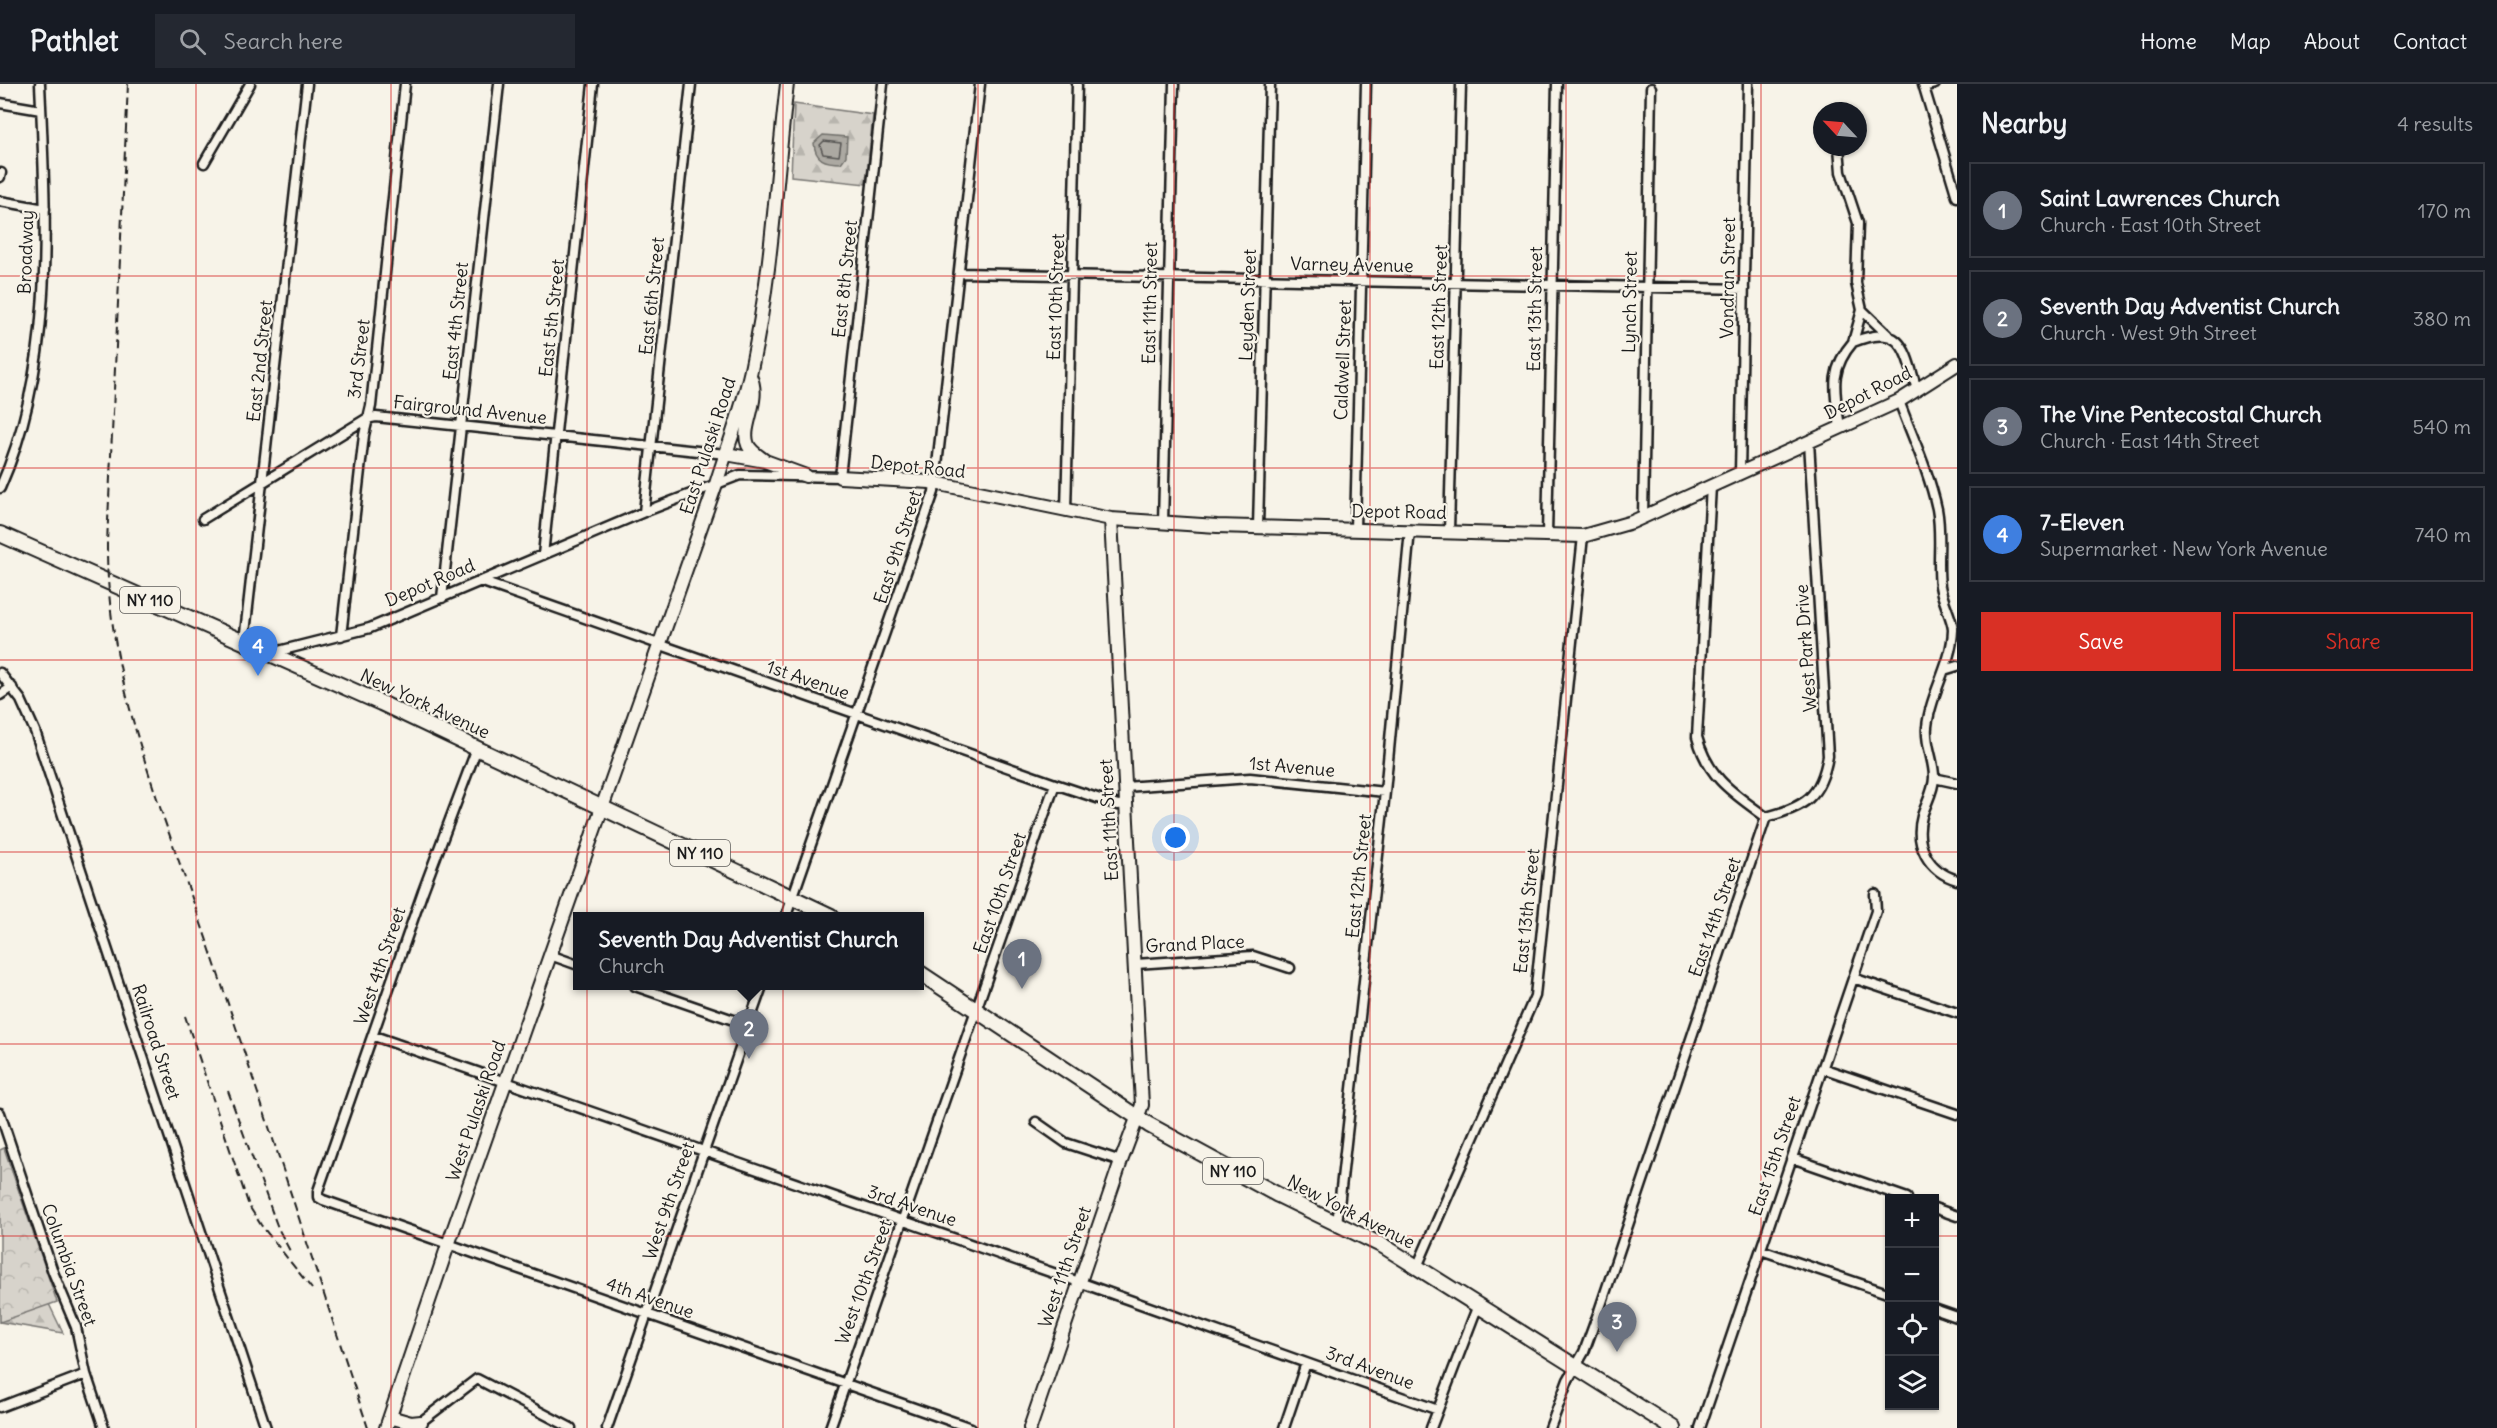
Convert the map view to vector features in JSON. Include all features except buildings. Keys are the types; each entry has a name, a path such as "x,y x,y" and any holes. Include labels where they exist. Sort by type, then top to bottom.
{"main road":[{"name":"New York Avenue","path":"0,534 477,748 822,912"},
{"name":"New York Avenue","path":"924,976 1137,1117 1278,1196 1384,1247 1673,1428"}],"street":[{"name":"Broadway","path":"0,488 26,418 36,365 45,209 40,84"},
{"path":"204,163 250,84"},
{"name":"East 2nd Street","path":"244,642 307,84"},
{"name":"3rd Street","path":"341,636 366,419 371,406 405,84"},
{"name":"East 4th Street","path":"442,598 498,84"},
{"name":"East 5th Street","path":"543,555 593,84"},
{"name":"East 6th Street","path":"644,512 691,84"},
{"name":"East Pulaski Road","path":"602,806 716,484 750,376 765,293 787,84"},
{"name":"East 8th Street","path":"840,477 883,84"},
{"name":"East 9th Street","path":"792,899 932,500 980,84"},
{"name":"East 10th Street","path":"1066,511 1074,276 1077,84"},
{"name":"East 11th Street","path":"1163,523 1174,84"},
{"name":"Leyden Street","path":"1258,527 1270,84"},
{"name":"Caldwell Street","path":"1354,529 1366,84"},
{"name":"East 12th Street","path":"1449,531 1461,84"},
{"name":"East 13th Street","path":"1547,535 1557,84"},
{"name":"Vondran Street","path":"1740,473 1748,84"},
{"path":"1935,84 1923,86 1957,197"},
{"name":"Lynch Street","path":"1643,517 1651,88"},
{"path":"0,103 41,110"},
{"path":"1839,156 1840,172 1858,223 1856,283 1862,310 1853,342 1837,366 1834,384 1840,427"},
{"path":"0,201 45,209"},
{"name":"Varney Avenue","path":"959,273 1744,289"},
{"path":"1862,310 1899,343 1907,358 1917,390"},
{"path":"1853,342 1880,333 1888,335"},
{"name":"Depot Road","path":"269,654 370,628 644,512 740,475 840,477 935,483 1111,519 1163,523 1583,536 1620,527 1899,401 1957,364"},
{"path":"750,376 755,387 746,442 752,451 765,460"},
{"path":"1899,401 1932,488 1940,531 1940,584 1945,609 1955,630 1926,728 1934,778 1919,831 1921,844 1928,860 1938,871 1957,880"},
{"name":"Fairground Avenue","path":"202,519 366,419 376,417 726,454"},
{"name":"West Park Drive","path":"1766,817 1797,808 1813,796 1824,776 1828,756 1809,442"},
{"name":"Depot Road","path":"726,454 765,460 806,476"},
{"path":"1711,486 1697,737 1702,756 1722,784 1766,817"},
{"name":"East 11th Street","path":"1111,519 1142,1098 1137,1117"},
{"name":"East 12th Street","path":"1337,1224 1385,792 1410,531"},
{"name":"East 13th Street","path":"1417,1267 1535,996 1583,536"},
{"name":"1st Avenue","path":"480,581 1055,784 1118,805 1126,804"},
{"path":"1944,670 1957,666"},
{"name":"Railroad Street","path":"0,673 12,687 35,731 266,1428"},
{"path":"0,694 12,687"},
{"name":"West 4th Street","path":"318,1197 318,1191 423,891 477,748"},
{"name":"1st Avenue","path":"1125,787 1250,778 1385,792"},
{"path":"1934,778 1957,783"},
{"name":"East 10th Street","path":"977,1012 1055,784"},
{"name":"West Pulaski Road","path":"388,1422 602,806"},
{"name":"East 14th Street","path":"1550,1428 1568,1380 1584,1352 1599,1311 1766,817"},
{"name":"East 15th Street","path":"1700,1428 1876,911 1875,894"},
{"path":"787,912 792,899"},
{"path":"550,955 573,963"},
{"name":"Grand Place","path":"1136,964 1253,956 1290,968"},
{"path":"1853,978 1957,1013"},
{"path":"646,990 747,1025"},
{"name":"West 9th Street","path":"607,1428 760,990"},
{"name":"West 10th Street","path":"830,1428 977,1012"},
{"name":"3rd Avenue","path":"374,1036 1438,1410"},
{"path":"1822,1068 1957,1114"},
{"name":"Columbia Street","path":"0,1113 53,1272 76,1327 86,1374 104,1428"},
{"name":"West 11th Street","path":"1030,1428 1137,1117"},
{"path":"1036,1122 1066,1143 1121,1161"},
{"path":"1792,1158 1896,1194"},
{"name":"4th Avenue","path":"318,1197 448,1245 971,1428"},
{"path":"1939,1209 1957,1216"},
{"path":"1761,1250 1885,1292"},
{"path":"1431,1428 1478,1305"},
{"path":"1939,1310 1957,1317"},
{"path":"1284,1428 1306,1363"},
{"path":"0,1407 86,1374"},
{"path":"388,1422 417,1425 477,1378 571,1428"}],"green space":[{"path":"794,104 873,115 866,184 791,176"},
{"path":"4,1148 57,1302 0,1322 0,1150"},
{"path":"35,1275 63,1333 0,1322 0,1285"}],"water":[{"path":"823,135 847,137 846,156 841,163 826,161 816,153 814,143"}],"railway":[{"path":"128,84 107,543 109,595 116,647 127,698 157,799 209,947 368,1428"},
{"path":"185,1016 249,1206 261,1225 312,1289"},
{"path":"228,1091 278,1228 291,1253"}],"place":[{"name":"7-Eleven","path":"258,676"},
{"name":"Saint Lawrences Church","path":"1022,989"},
{"name":"Seventh Day Adventist Church","path":"749,1059"},
{"name":"The Vine Pentecostal Church","path":"1617,1352"}]}
